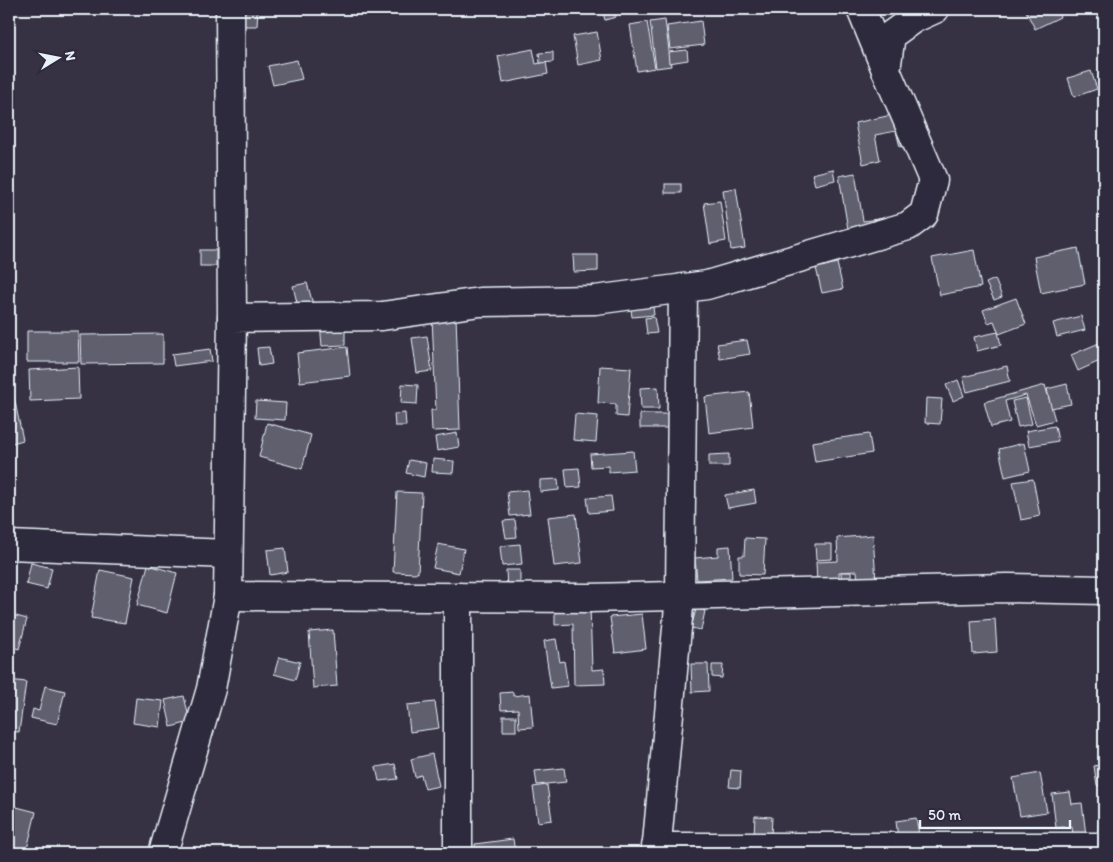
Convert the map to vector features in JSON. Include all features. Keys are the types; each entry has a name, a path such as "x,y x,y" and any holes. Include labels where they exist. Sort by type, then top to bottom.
{"street":[{"path":"163,853 212,689 228,596 232,318 230,9"},
{"path":"232,318 382,316 480,302 595,300 716,282 908,226 924,214 933,180 861,9"},
{"path":"886,70 891,35 914,19 935,9"},
{"path":"683,288 680,596 656,850 1104,847"},
{"path":"9,545 228,554"},
{"path":"228,596 680,596 1007,588 1104,590"},
{"path":"458,597 458,853"}],"building":[{"path":"239,9 258,9 257,26 238,26"},
{"path":"602,9 614,9 616,17 605,20"},
{"path":"1025,9 1056,9 1060,17 1035,29"},
{"path":"665,20 671,66 656,68 650,22"},
{"path":"701,21 704,45 670,49 667,26"},
{"path":"647,22 655,68 637,71 630,25"},
{"path":"597,32 602,60 578,65 573,36"},
{"path":"533,49 536,64 546,62 548,74 503,83 498,56"},
{"path":"687,50 688,60 669,63 668,52"},
{"path":"553,52 553,62 540,63 539,53"},
{"path":"297,60 302,79 273,85 268,66"},
{"path":"1091,71 1097,89 1074,97 1068,78"},
{"path":"910,111 916,143 900,147 896,131 875,135 880,160 863,164 855,123"},
{"path":"833,169 835,180 815,185 812,174"},
{"path":"855,173 863,221 885,218 886,229 849,235 839,176"},
{"path":"665,184 681,184 681,193 665,193"},
{"path":"736,188 745,248 731,250 723,190"},
{"path":"720,201 726,241 710,244 704,203"},
{"path":"1078,248 1085,284 1041,293 1034,257"},
{"path":"200,250 216,250 216,266 200,266"},
{"path":"974,250 981,287 940,295 932,258"},
{"path":"9,255 14,255 14,267 9,267"},
{"path":"573,255 598,255 598,271 574,272"},
{"path":"837,263 843,289 822,293 816,268"},
{"path":"995,279 1002,297 994,300 986,283"},
{"path":"307,283 313,304 298,307 293,286"},
{"path":"651,291 654,315 632,317 629,293"},
{"path":"1016,298 1026,324 999,334 994,321 988,323 983,310"},
{"path":"456,316 460,430 432,431 431,410 436,410 432,317"},
{"path":"1081,316 1085,330 1057,337 1053,323"},
{"path":"654,317 657,333 647,334 645,318"},
{"path":"345,322 345,345 322,346 320,323"},
{"path":"27,331 78,331 79,362 27,362"},
{"path":"998,332 1001,345 977,351 974,337"},
{"path":"163,334 163,363 81,364 80,335"},
{"path":"427,336 432,371 417,373 412,338"},
{"path":"747,340 750,354 720,359 717,344"},
{"path":"1104,341 1104,359 1078,371 1071,355"},
{"path":"269,347 272,364 259,366 257,348"},
{"path":"347,347 350,376 300,382 297,353"},
{"path":"210,349 212,361 174,366 172,354"},
{"path":"600,366 631,368 627,417 616,416 616,404 598,403"},
{"path":"1007,366 1010,381 967,392 963,377"},
{"path":"78,367 79,399 30,401 29,370"},
{"path":"958,380 964,396 953,401 946,385"},
{"path":"11,383 23,440 9,444 9,384"},
{"path":"402,384 418,385 417,404 401,403"},
{"path":"1067,384 1071,404 1051,408 1047,389"},
{"path":"1045,385 1055,420 1036,425 1026,395 1005,401 1010,422 991,427 984,402"},
{"path":"658,387 659,409 641,409 640,388"},
{"path":"749,392 753,427 709,433 705,397"},
{"path":"926,398 942,399 940,424 925,423"},
{"path":"1026,398 1032,424 1018,427 1012,401"},
{"path":"256,401 286,403 285,420 255,418"},
{"path":"405,413 406,426 395,426 394,414"},
{"path":"575,414 598,416 596,442 573,440"},
{"path":"640,414 686,414 686,428 640,428"},
{"path":"267,423 311,435 302,469 259,457"},
{"path":"1055,426 1058,441 1029,446 1026,431"},
{"path":"457,433 459,447 437,451 435,437"},
{"path":"869,434 872,453 815,462 812,442"},
{"path":"1024,443 1030,471 1005,477 999,449"},
{"path":"633,451 635,470 609,472 609,466 591,467 590,454"},
{"path":"729,454 729,466 709,466 709,455"},
{"path":"433,459 454,461 453,473 432,472"},
{"path":"409,460 426,463 424,477 406,473"},
{"path":"579,468 581,487 567,488 565,469"},
{"path":"558,479 559,490 540,492 540,480"},
{"path":"1033,479 1040,516 1021,520 1013,482"},
{"path":"527,490 530,514 510,516 507,492"},
{"path":"754,490 756,503 728,508 725,495"},
{"path":"397,492 422,493 418,573 393,572"},
{"path":"611,496 613,511 589,513 587,498"},
{"path":"576,514 582,563 554,566 548,517"},
{"path":"515,520 517,537 506,538 503,521"},
{"path":"873,535 876,582 858,583 857,571 839,572 839,584 817,585 816,562 838,561 837,538"},
{"path":"745,538 765,539 763,575 739,574 739,556 744,556"},
{"path":"438,544 464,549 459,573 433,568"},
{"path":"520,544 522,564 502,566 500,546"},
{"path":"815,544 832,544 832,559 816,560"},
{"path":"730,546 732,578 697,580 695,558 718,556 718,547"},
{"path":"285,548 288,572 270,575 267,550"},
{"path":"31,563 52,568 47,589 26,584"},
{"path":"148,565 177,573 167,613 137,605"},
{"path":"100,570 134,577 125,623 91,618"},
{"path":"506,570 520,570 520,588 507,589"},
{"path":"841,572 851,572 852,590 842,590"},
{"path":"590,605 592,670 604,669 605,684 574,685 573,624 555,625 555,606"},
{"path":"696,609 705,611 701,630 691,628"},
{"path":"9,614 27,619 19,649 10,646 14,632 9,631"},
{"path":"642,614 646,649 615,653 610,617"},
{"path":"995,619 997,652 973,654 971,621"},
{"path":"333,630 337,686 313,688 309,632"},
{"path":"556,639 560,662 564,661 568,686 551,688 544,641"},
{"path":"279,657 300,662 295,680 274,674"},
{"path":"691,664 708,664 709,691 692,692"},
{"path":"712,665 723,665 722,678 712,677"},
{"path":"9,680 26,682 19,732 9,731"},
{"path":"45,686 65,691 57,724 31,718 33,709 39,711"},
{"path":"513,692 513,696 530,694 533,727 519,728 518,709 501,710 500,693"},
{"path":"184,696 190,722 171,727 165,700"},
{"path":"136,698 163,701 160,727 133,723"},
{"path":"435,702 439,728 410,732 407,705"},
{"path":"503,716 516,716 516,731 503,731"},
{"path":"432,754 439,786 425,789 421,775 415,777 411,759"},
{"path":"395,764 398,779 379,781 376,767"},
{"path":"1104,764 1104,784 1097,786 1094,766"},
{"path":"564,768 566,782 537,785 535,771"},
{"path":"731,770 741,771 740,788 729,787"},
{"path":"1040,773 1047,812 1020,816 1013,778"},
{"path":"547,785 552,820 538,822 533,787"},
{"path":"1100,789 1104,789 1104,833 1098,833"},
{"path":"1070,792 1072,804 1082,803 1086,835 1073,837 1072,826 1056,828 1052,794"},
{"path":"9,805 36,812 26,853 9,853"},
{"path":"755,816 772,817 771,836 754,835"},
{"path":"916,818 919,835 898,838 896,821"},
{"path":"513,839 515,853 476,853 475,844"}]}
